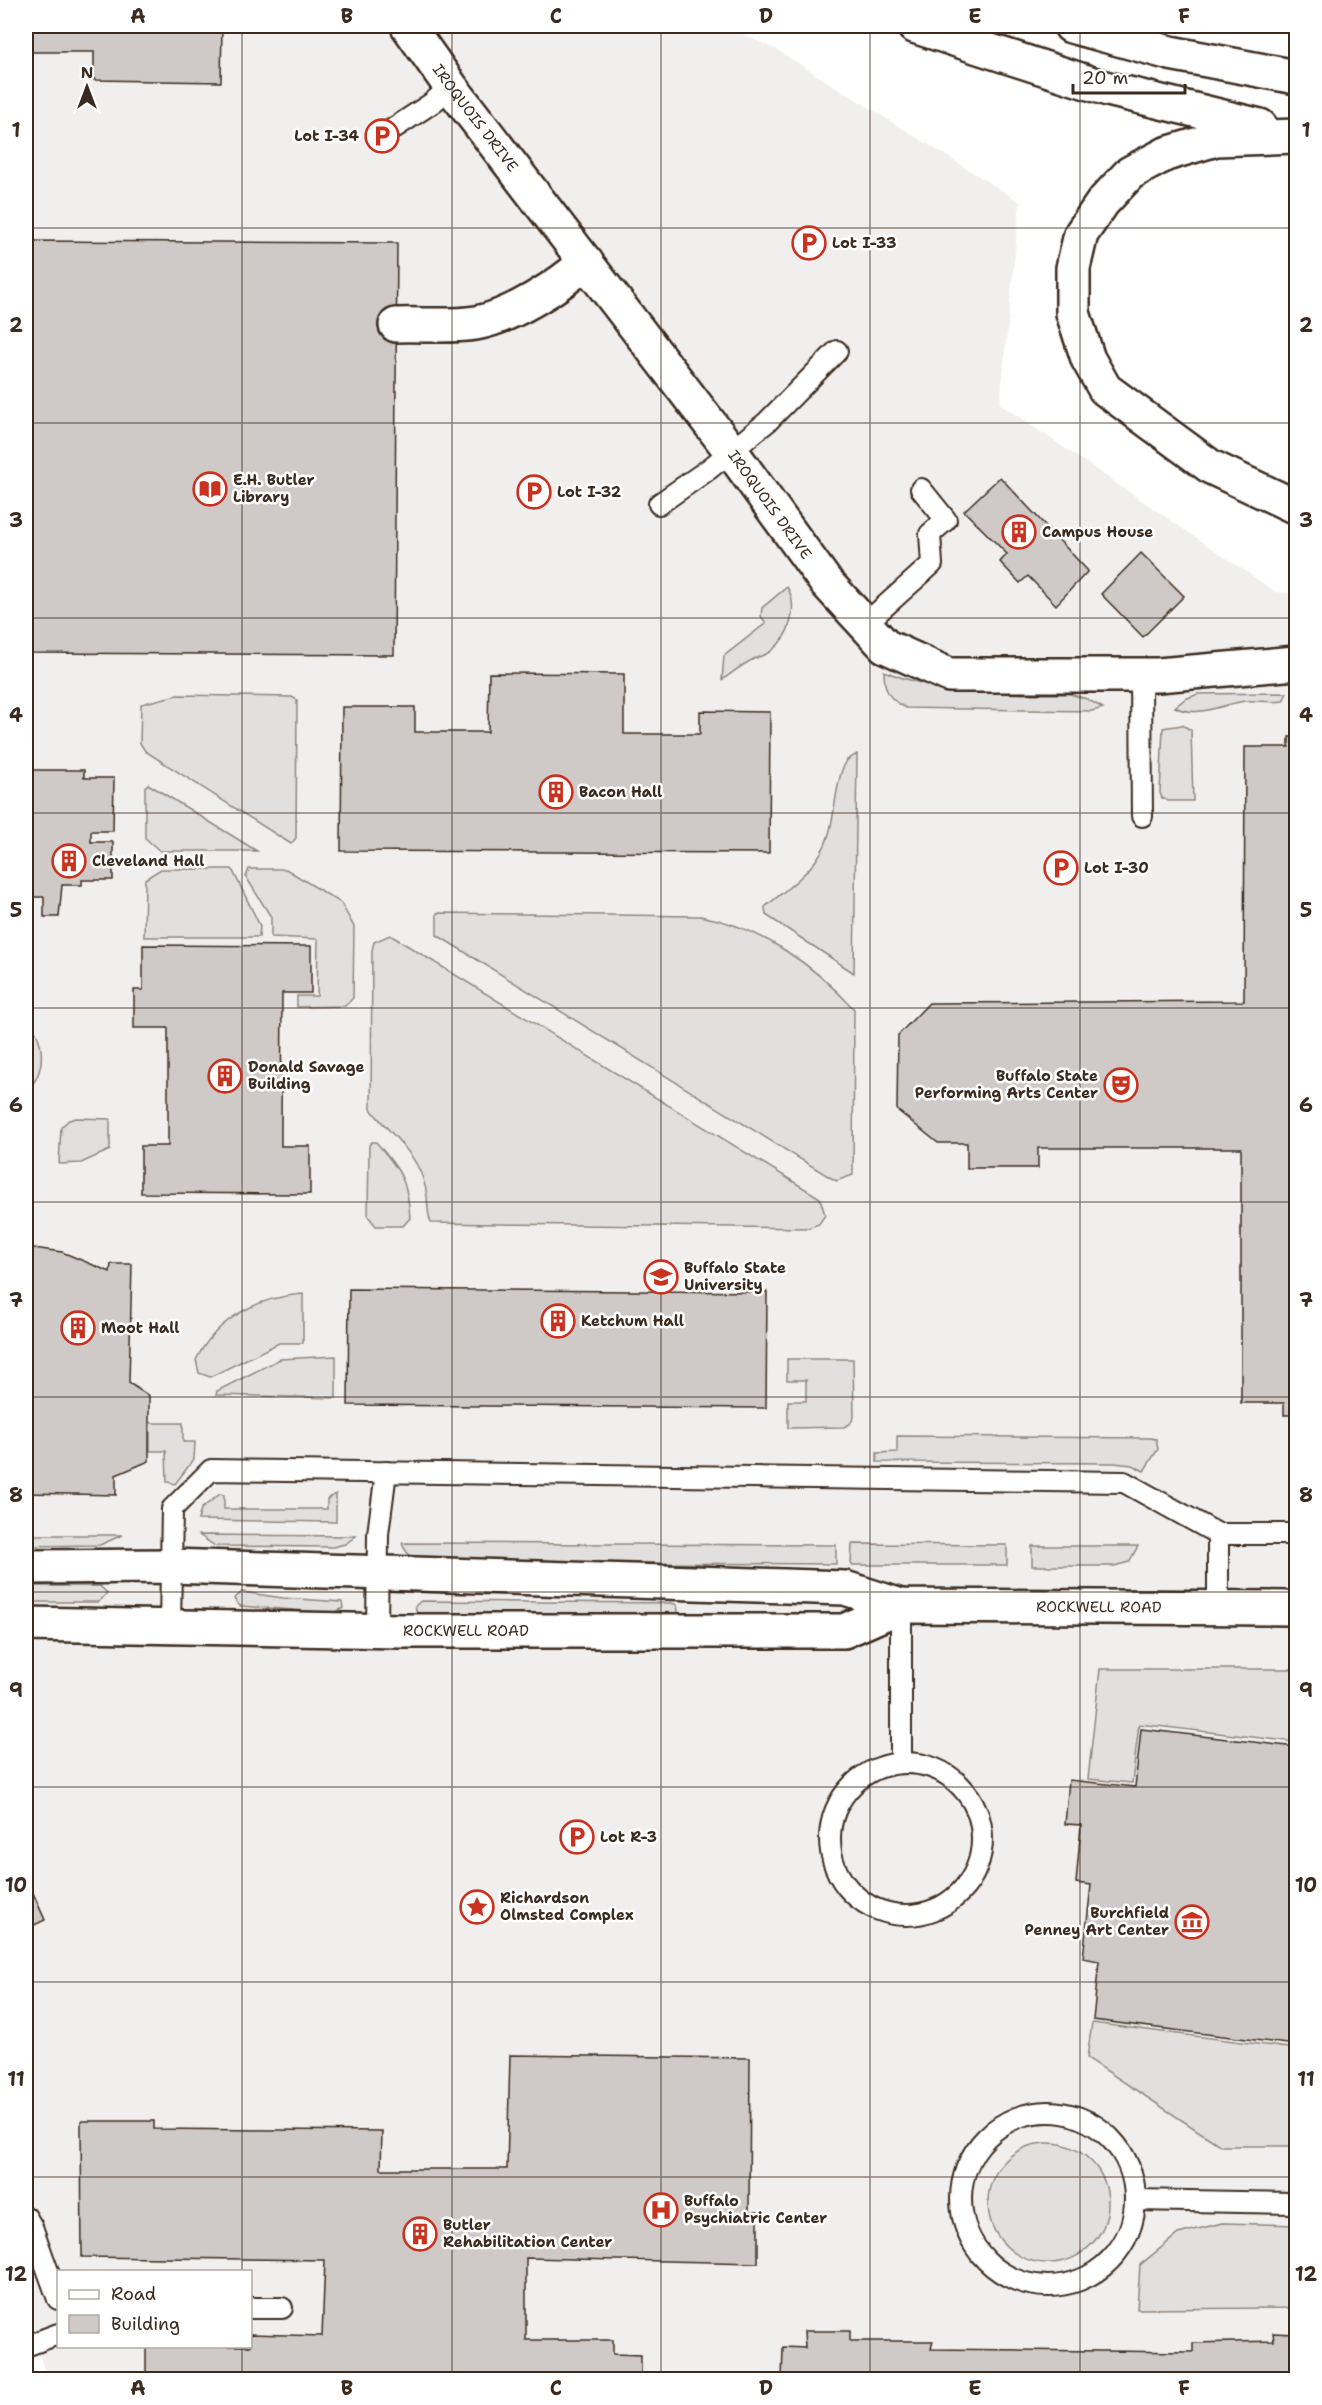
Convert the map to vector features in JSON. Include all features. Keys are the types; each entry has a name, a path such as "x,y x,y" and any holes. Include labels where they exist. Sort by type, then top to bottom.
{"main road":[{"name":"IROQUOIS DRIVE","path":"408,26 451,87 731,451 825,581 885,646 949,675 1142,675 1296,663"},
{"path":"914,26 1108,89 1296,135"},
{"path":"1071,26 1170,54 1296,77"},
{"path":"1296,135 1216,139 1166,154 1130,173 1102,202 1081,234 1073,268 1073,313 1088,360 1105,389 1211,467 1296,507"},
{"path":"396,325 462,324 487,320 566,280 586,262"},
{"name":"ROCKWELL ROAD","path":"26,1567 170,1566 845,1588 901,1606 1296,1608"},
{"name":"ROCKWELL ROAD","path":"26,1624 377,1631 844,1631 901,1606"}],"lane":[{"path":"382,136 432,103 451,87"},
{"path":"659,504 767,422 837,351"},
{"path":"865,624 932,564 930,534 946,520 921,489"},
{"path":"1142,675 1142,816"},
{"path":"170,1626 172,1509 211,1470 1124,1482 1218,1534 1296,1534"},
{"path":"377,1631 378,1534 386,1472"},
{"path":"1218,1534 1218,1608"},
{"path":"901,1606 901,1762"},
{"path":"901,1762 940,1769 970,1795 980,1816 981,1860 969,1884 959,1895 919,1915 892,1915 854,1896 832,1861 828,1836 842,1795 860,1776 901,1762"},
{"path":"1045,2111 1073,2115 1098,2127 1119,2147 1131,2172 1136,2200 1131,2229 1115,2255 1093,2274 1065,2285 1036,2286 1008,2277 984,2260 968,2235 960,2207 962,2177 974,2151 993,2131 1017,2117 1045,2111"},
{"path":"1136,2200 1296,2203"},
{"path":"26,2217 32,2227 57,2296"},
{"path":"252,2308 282,2308"},
{"path":"26,2346 57,2334"}],"shaded area":[{"name":"Buffalo State University","path":"26,26 726,26 777,50 1020,202 1000,404 1276,592 1296,593 1296,2379 48,2380 26,2317"},
{"path":"787,587 791,595 792,612 788,630 783,638 769,653 746,663 722,680 724,656 766,623 761,616 762,608"},
{"path":"884,671 930,685 976,692 1070,694 1087,699 1103,708 1092,711 906,708 888,693"},
{"path":"1287,693 1283,701 1245,701 1192,712 1175,707 1185,699 1198,694"},
{"path":"177,695 292,697 297,700 296,838 291,844 145,751 140,743 141,704"},
{"path":"1182,725 1191,730 1193,801 1168,801 1162,798 1160,793 1163,728"},
{"path":"857,754 854,973 766,915 765,907 803,875 819,857 829,834 842,770 847,760"},
{"path":"148,784 257,851 160,851 145,838 145,787"},
{"path":"161,869 232,869 260,926 259,937 144,937 145,879"},
{"path":"249,869 286,869 341,903 354,927 353,998 345,1006 297,1007 297,996 317,996 318,939 271,937 271,917 246,877"},
{"path":"437,913 700,916 743,929 784,950 821,977 854,1009 853,1175 836,1181 437,935"},
{"path":"390,935 820,1198 825,1215 819,1224 808,1228 431,1223 426,1191 416,1163 371,1109 372,950 374,942"},
{"path":"26,1020 33,1027 37,1036 41,1065 33,1084 26,1091"},
{"path":"76,1118 110,1119 110,1150 81,1163 59,1164 61,1127 69,1120"},
{"path":"376,1142 391,1160 405,1185 410,1218 403,1226 376,1226 368,1216 369,1145"},
{"path":"303,1294 303,1343 279,1343 210,1377 199,1373 196,1360 215,1332 227,1321 255,1305 286,1296"},
{"path":"336,1356 336,1398 216,1395 217,1391 280,1359"},
{"path":"787,1359 853,1359 854,1417 850,1424 844,1427 788,1428 788,1401 806,1401 806,1380 787,1380"},
{"path":"150,1423 183,1423 183,1442 195,1442 194,1459 175,1484 167,1482 166,1451 150,1451"},
{"path":"897,1436 1150,1438 1156,1439 1158,1449 1144,1471 1132,1465 1114,1463 877,1462 877,1453 897,1452"},
{"path":"220,1494 224,1495 224,1509 327,1509 327,1499 336,1494 336,1522 198,1520 201,1509"},
{"path":"26,1535 122,1535 100,1545 26,1546"},
{"path":"199,1535 356,1536 345,1544 333,1547 215,1546"},
{"path":"402,1543 836,1545 836,1564 426,1562 411,1556"},
{"path":"852,1544 1007,1545 1007,1565 851,1565"},
{"path":"1032,1546 1138,1546 1129,1562 1114,1566 1032,1566"},
{"path":"26,1586 100,1586 107,1593 99,1602 26,1602"},
{"path":"242,1592 283,1598 342,1602 343,1608 334,1613 240,1606 234,1599"},
{"path":"421,1601 672,1603 677,1605 678,1611 673,1615 417,1613 415,1606"},
{"path":"1100,1669 1296,1669 1296,1742 1139,1724 1132,1783 1088,1779"},
{"path":"1092,2023 1296,2049 1296,2146 1221,2146 1087,2058"},
{"path":"1048,2143 1071,2147 1091,2160 1104,2180 1108,2203 1104,2226 1091,2246 1071,2259 1048,2263 1025,2259 1005,2246 992,2226 988,2203 992,2180 1005,2160 1025,2147"},
{"path":"1222,2223 1296,2225 1296,2308 1137,2309 1140,2265 1178,2234"}],"building":[{"path":"26,26 222,26 221,82 94,80 94,52 26,52"},
{"name":"E.H. Butler Library","path":"26,241 397,243 394,655 26,653"},
{"name":"Campus House","path":"1000,477 1088,571 1056,605 1028,576 1020,583 1000,562 1007,554 964,511"},
{"path":"1141,553 1184,596 1143,637 1101,594"},
{"name":"Bacon Hall","path":"489,673 624,674 624,734 700,734 700,711 770,712 769,853 341,851 342,707 415,707 415,732 488,732"},
{"path":"1289,737 1296,737 1296,1415 1284,1415 1284,1403 1241,1403 1241,1148 1038,1148 1038,1168 967,1168 967,1143 938,1143 897,1110 898,1035 929,1003 1244,1001 1245,747 1289,747"},
{"name":"Cleveland Hall","path":"26,770 84,770 84,778 114,778 113,831 91,831 91,842 113,842 113,880 82,880 82,885 62,885 59,917 44,917 44,897 26,897"},
{"name":"Donald Savage Building","path":"143,945 311,946 311,993 282,993 281,1124 281,1146 310,1146 310,1194 141,1193 141,1146 168,1146 168,1028 134,1028 134,990 143,990"},
{"name":"Moot Hall","path":"26,1247 62,1252 110,1272 111,1264 132,1264 129,1383 149,1396 149,1461 116,1475 116,1495 26,1493"},
{"name":"Ketchum Hall","path":"349,1289 767,1292 766,1408 348,1405"},
{"name":"Burchfield Penney Art Center","path":"1141,1729 1296,1747 1296,2045 1093,2020 1099,1961 1083,1958 1091,1885 1076,1883 1081,1825 1065,1824 1069,1780 1135,1787"},
{"path":"26,1877 45,1920 26,1929"},
{"name":"Butler Rehabilitation Center","path":"510,2055 750,2058 749,2212 758,2212 758,2263 526,2258 526,2340 613,2340 613,2354 641,2355 641,2380 139,2380 139,2376 146,2377 146,2348 252,2348 252,2334 322,2336 325,2260 82,2257 81,2121 154,2121 154,2129 382,2131 381,2169 507,2169"},
{"path":"804,2331 850,2331 850,2341 933,2341 931,2349 1193,2352 1193,2343 1274,2341 1273,2333 1296,2334 1296,2380 782,2380 783,2347 805,2348"}],"place":[{"name":"Lot I-34","path":"382,136"},
{"name":"Lot I-33","path":"809,243"},
{"name":"E.H. Butler Library","path":"210,489"},
{"name":"Lot I-32","path":"534,492"},
{"name":"Campus House","path":"1019,532"},
{"name":"Bacon Hall","path":"556,792"},
{"name":"Cleveland Hall","path":"69,861"},
{"name":"Lot I-30","path":"1061,868"},
{"name":"Donald Savage Building","path":"225,1076"},
{"name":"Buffalo State Performing Arts Center","path":"1121,1085"},
{"name":"Buffalo State University","path":"661,1277"},
{"name":"Ketchum Hall","path":"558,1321"},
{"name":"Moot Hall","path":"78,1328"},
{"name":"Lot R-3","path":"577,1837"},
{"name":"Richardson Olmsted Complex","path":"477,1907"},
{"name":"Burchfield Penney Art Center","path":"1192,1922"},
{"name":"Buffalo Psychiatric Center","path":"661,2210"},
{"name":"Butler Rehabilitation Center","path":"420,2234"}]}
